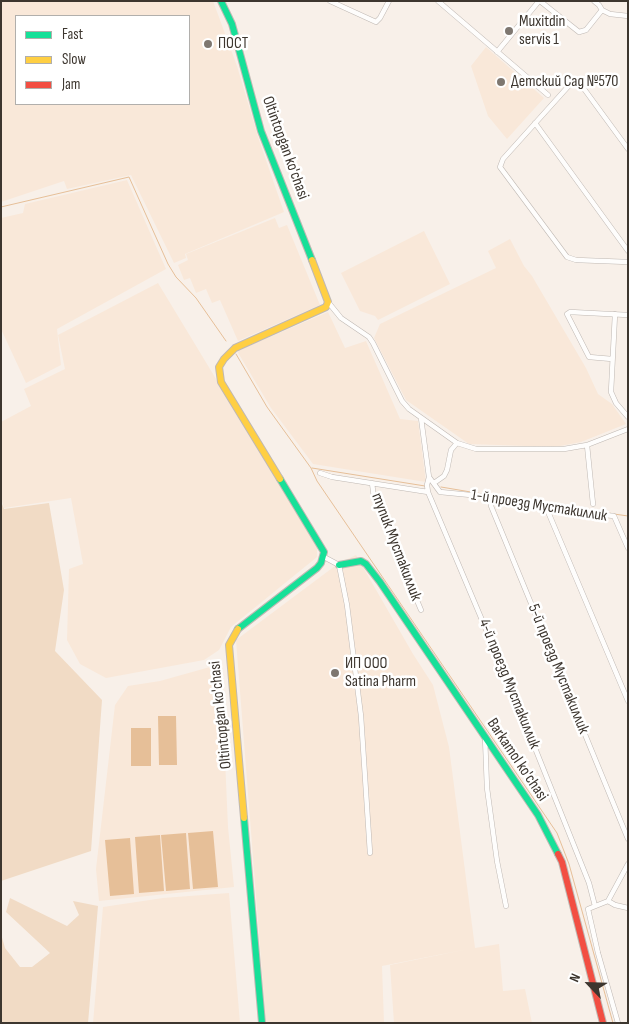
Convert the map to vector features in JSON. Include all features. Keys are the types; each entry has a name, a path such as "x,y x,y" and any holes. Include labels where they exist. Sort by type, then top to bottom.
{"street":[{"name":"Oltintopgan ko'chasi","path":"221,1 232,24 261,131 328,302 341,318 374,343 402,401 409,409 457,443 476,448 564,449 587,445 628,429"},
{"path":"330,1 376,22 389,1"},
{"path":"438,1 548,95"},
{"path":"497,52 539,1 579,32 586,30 602,10"},
{"path":"594,1 602,10 610,14 628,16"},
{"path":"628,149 576,80 572,81 500,163 502,169 567,257 576,260 628,262"},
{"path":"535,123 628,251"},
{"path":"324,557 323,548 221,382 219,367 235,348 320,312 326,307 328,302"},
{"path":"612,359 589,357 566,316 570,312 628,315"},
{"path":"615,314 611,392 616,403 628,417"},
{"path":"421,418 429,477 427,484 430,494"},
{"path":"434,484 444,476 451,450 457,443"},
{"path":"587,445 593,504"},
{"path":"320,473 430,494 440,492 429,477"},
{"name":"тупик Мустакиллик","path":"372,483 374,498 421,610"},
{"name":"1-й проезд Мустакиллик","path":"440,492 491,497 614,516 628,548"},
{"name":"4-й проезд Мустакиллик","path":"430,494 563,815 589,883 595,906"},
{"name":"5-й проезд Мустакиллик","path":"491,497 491,506 628,839"},
{"path":"546,507 628,701"},
{"name":"Oltintopgan ko'chasi","path":"262,1023 229,645 238,628 317,568 324,557"},
{"name":"Barkamol ko'chasi","path":"324,557 339,564 346,565 361,561 366,564 434,660 538,815 562,862 604,1023"},
{"path":"339,564 347,605 360,716 370,853"},
{"path":"484,737 487,788 497,861 506,906"},
{"path":"618,1023 598,953 588,909 608,901 628,864"},
{"path":"608,901 628,908"}],"shaded area":[{"path":"1,1 213,1 237,66 259,140 284,212 185,254 186,258 174,263 131,175 67,189 64,181 1,202"},
{"name":"Детский Сад №570","path":"486,47 544,98 507,139 488,116 471,66"},
{"path":"127,180 166,269 57,329 61,365 26,383 1,329 1,218 23,213 25,204"},
{"path":"275,218 279,228 287,225 320,305 238,341 220,300 212,303 206,289 196,293 190,278 184,280 178,265 188,260 186,254"},
{"path":"424,231 450,284 378,320 375,316 360,311 341,273"},
{"path":"510,239 524,266 532,276 586,368 598,394 612,404 626,424 581,442 555,447 469,444 406,400 374,338 380,324 496,268 488,251"},
{"path":"158,283 317,546 317,557 231,627 219,650 204,660 106,678 80,664 67,640 69,569 83,564 71,498 4,508 1,498 1,422 31,406 24,389 65,369 58,335"},
{"path":"328,312 345,348 366,341 400,419 418,421 426,482 313,464 271,408 237,351"},
{"path":"1,501 4,509 49,503 64,590 55,651 102,700 91,851 1,881"},
{"path":"356,555 433,685 449,747 475,948 499,944 503,991 525,989 532,1023 394,1023 390,965 468,949 382,966 384,1023 266,1023 236,640 339,563"},
{"path":"223,665 222,691 228,827 234,887 99,901 96,869 115,705 128,686 160,681"},
{"path":"158,716 176,716 177,765 159,765"},
{"path":"131,728 151,728 151,766 131,766"},
{"path":"213,831 218,887 193,889 188,833"},
{"path":"186,833 190,889 166,891 161,835"},
{"path":"160,835 164,891 139,893 135,837"},
{"path":"130,838 134,894 110,896 105,840"},
{"path":"229,893 240,1023 93,1023 103,907 163,898"},
{"path":"10,898 67,926 79,915 73,901 98,906 88,1023 1,1023 1,934 5,948 20,967 32,967 50,953 6,912"}],"waterway":[{"path":"1,207 129,177 168,264 176,277 196,298 226,341"},
{"path":"236,354 267,407 311,468 317,481 557,833 569,864 613,1023"},
{"path":"312,468 425,486"},
{"path":"441,487 560,507 610,513"},
{"path":"614,514 628,516"}],"traffic: fast":[{"path":"221,1 232,24 261,131 312,260"},
{"path":"238,629 321,563 324,552 280,479"},
{"path":"339,565 361,561 366,564 380,582 538,815 558,854"},
{"path":"244,818 262,1023"}],"traffic: slow":[{"path":"280,479 221,382 219,367 235,348 326,307 328,302 312,260"},
{"path":"238,629 229,645 244,818"}],"traffic: jam":[{"path":"558,854 562,862 603,1023"}],"place":[{"name":"Muxitdin servis 1","path":"509,31"},
{"name":"ПОСТ","path":"208,44"},
{"name":"Детский Сад №570","path":"501,82"},
{"name":"ИП ООО Satina Pharm","path":"335,673"}]}
